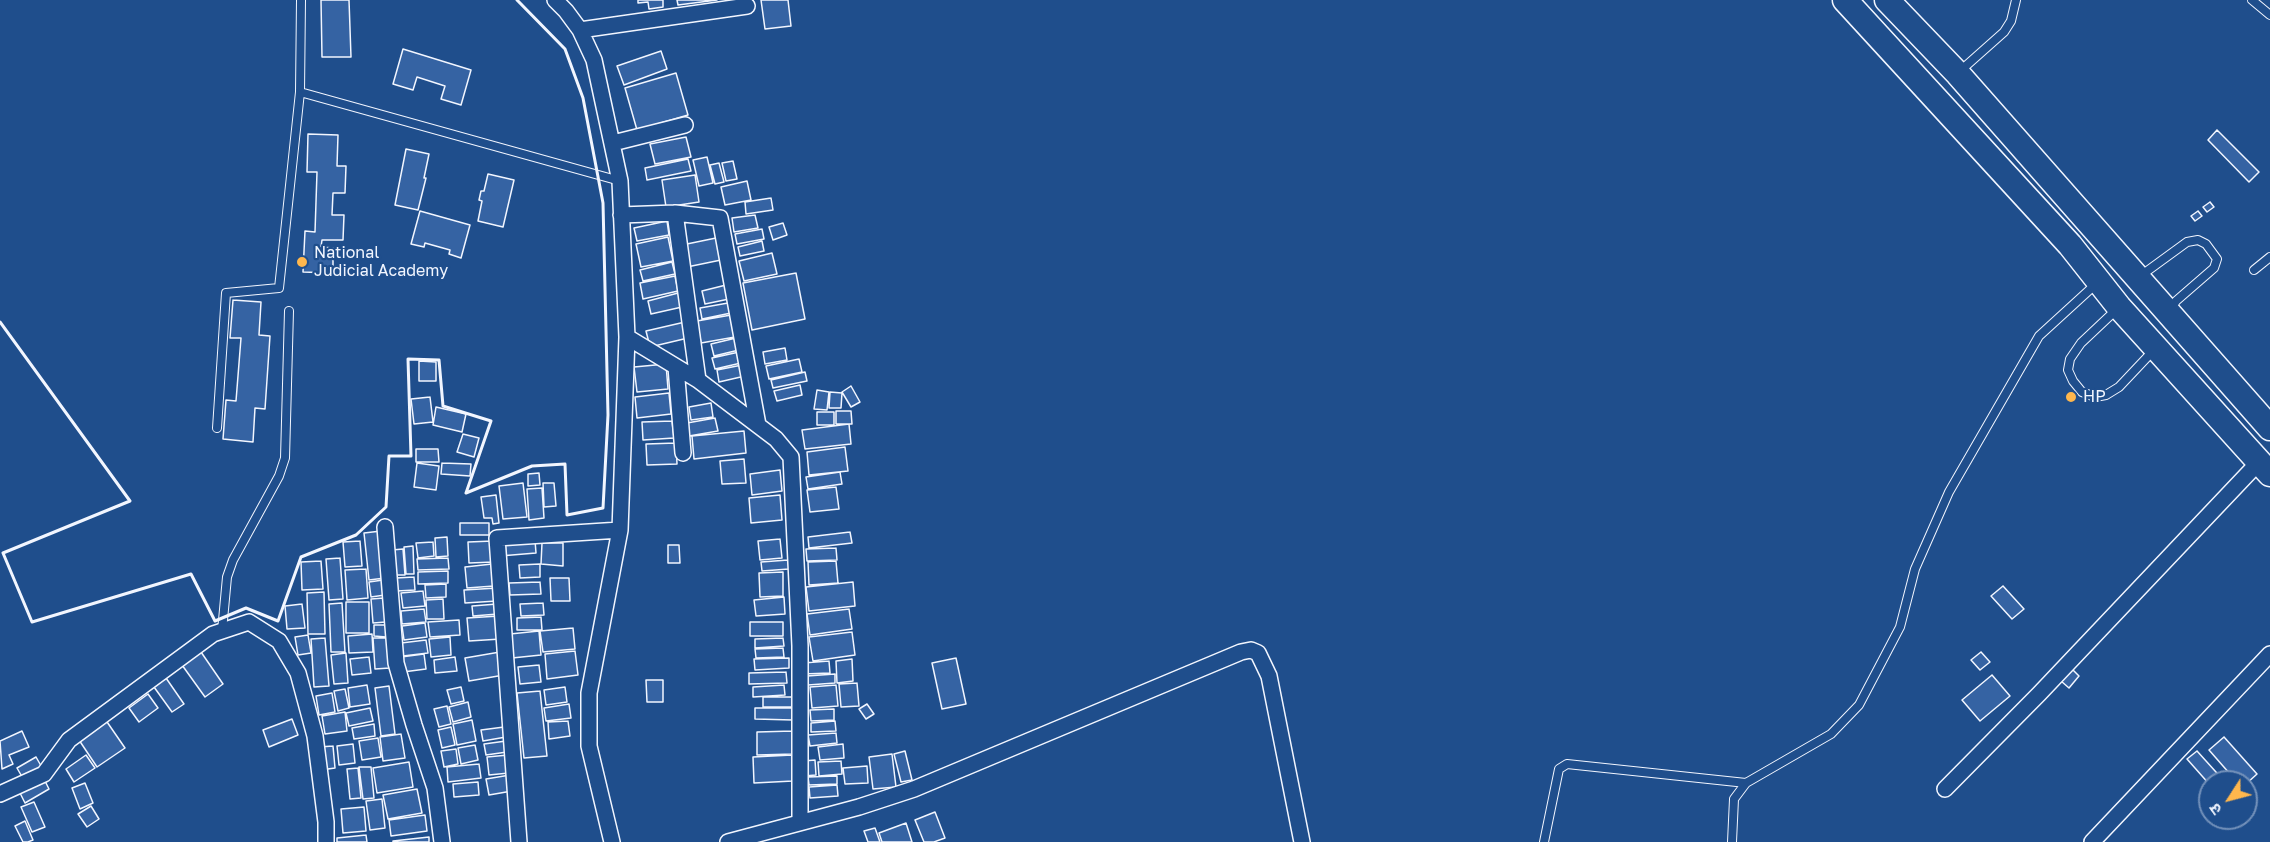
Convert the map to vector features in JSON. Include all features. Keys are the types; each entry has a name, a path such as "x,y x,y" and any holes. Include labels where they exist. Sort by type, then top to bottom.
{"main road":[{"path":"1845,0 2070,245 2119,307 2264,468"},
{"path":"1887,0 1958,74 2270,428"}],"street":[{"path":"555,0 580,30 594,60 620,181 627,337 620,530 589,693 588,746 612,842"},
{"path":"580,30 747,6"},
{"path":"613,143 685,125"},
{"path":"621,215 675,213 720,218 758,425"},
{"path":"675,213 698,380"},
{"path":"627,337 698,380 776,439 791,457 800,646 800,822"},
{"path":"676,367 683,453"},
{"path":"1945,789 2264,468"},
{"path":"385,527 396,663 435,788 442,842"},
{"path":"519,842 497,538 620,530"},
{"path":"0,795 44,774 69,740 213,634 249,622 279,641 298,673 315,736 326,822 326,842"},
{"path":"728,842 859,807 914,789 1230,656 1251,650 1258,653 1269,676 1302,842"},
{"path":"2092,842 2270,654"}],"lane":[{"path":"217,428 226,293 279,288 300,92 301,0"},
{"path":"1958,74 2004,32 2016,0"},
{"path":"2252,0 2270,15"},
{"path":"300,92 620,181"},
{"path":"2138,278 2187,242 2198,240 2212,251 2217,259 2214,267 2176,301 2168,312"},
{"path":"2254,270 2270,257"},
{"path":"1732,842 1734,799 1746,783 1831,734 1859,705 1900,627 1915,569 1950,492 2039,336 2098,282"},
{"path":"2119,307 2081,343 2070,359 2068,370 2082,392 2095,397 2106,395 2118,387 2156,348"},
{"path":"222,631 227,578 233,560 279,476 285,458 290,312"},
{"path":"1544,842 1559,769 1567,764 1746,783"}],"building":[{"path":"321,0 349,0 351,57 322,57"},
{"path":"638,0 663,0 663,7 649,9 648,2 638,3"},
{"path":"677,0 717,0 678,5"},
{"path":"761,0 788,0 791,26 765,29"},
{"path":"403,49 471,70 461,105 441,99 445,86 417,77 413,90 393,84"},
{"path":"661,51 667,69 624,85 617,66"},
{"path":"676,73 688,115 637,130 625,88"},
{"path":"2217,130 2259,172 2249,182 2208,140"},
{"path":"308,134 338,135 337,166 346,166 345,193 333,193 332,215 344,215 343,240 322,240 321,247 333,248 333,273 303,272 305,231 315,232 317,172 307,172"},
{"path":"686,137 691,157 655,164 650,144"},
{"path":"406,149 429,154 418,210 395,205"},
{"path":"707,157 713,183 699,186 693,160"},
{"path":"688,159 691,171 647,180 645,168"},
{"path":"733,161 737,179 726,181 722,163"},
{"path":"719,163 724,182 715,184 710,165"},
{"path":"488,174 514,180 503,227 478,221 482,201 479,200"},
{"path":"695,175 699,202 666,207 662,180"},
{"path":"747,181 751,200 725,205 721,187"},
{"path":"771,198 773,210 746,214 745,202"},
{"path":"2210,202 2214,207 2207,212 2203,207"},
{"path":"420,211 470,225 461,258 449,254 450,250 425,243 424,247 411,244"},
{"path":"2198,211 2202,216 2195,221 2191,216"},
{"path":"755,215 758,228 734,232 732,218"},
{"path":"667,221 669,235 637,241 634,228"},
{"path":"783,223 787,235 773,240 769,227"},
{"path":"762,229 764,239 737,244 735,234"},
{"path":"668,237 673,261 641,267 636,244"},
{"path":"716,238 721,260 687,267 682,245"},
{"path":"762,241 764,251 740,256 738,247"},
{"path":"772,253 777,274 744,281 739,261"},
{"path":"672,262 675,274 643,281 640,270"},
{"path":"796,273 805,319 752,330 743,283"},
{"path":"675,276 678,291 643,299 640,283"},
{"path":"726,285 729,299 705,304 702,291"},
{"path":"678,293 682,307 651,314 648,301"},
{"path":"233,300 261,302 259,335 270,336 265,409 255,408 253,442 223,439 226,400 236,401 241,338 230,338"},
{"path":"728,303 731,313 702,319 700,308"},
{"path":"731,315 735,337 701,343 697,321"},
{"path":"685,322 688,338 650,347 646,331"},
{"path":"736,338 739,350 714,356 711,344"},
{"path":"785,348 787,360 765,364 763,352"},
{"path":"739,352 741,363 715,369 712,358"},
{"path":"799,359 802,372 769,379 766,366"},
{"path":"419,361 436,362 436,381 419,381"},
{"path":"666,364 668,389 637,392 634,367"},
{"path":"742,365 745,376 719,382 717,370"},
{"path":"805,372 807,381 773,388 771,380"},
{"path":"800,385 802,395 777,401 774,391"},
{"path":"851,386 860,402 851,407 842,392"},
{"path":"817,390 829,392 827,410 814,409"},
{"path":"830,392 842,393 841,408 829,408"},
{"path":"669,393 671,414 637,418 635,397"},
{"path":"430,397 433,422 414,424 411,399"},
{"path":"711,403 713,417 691,420 689,407"},
{"path":"436,407 466,414 462,432 433,425"},
{"path":"836,411 851,411 852,424 836,424"},
{"path":"817,412 834,412 834,425 817,425"},
{"path":"715,418 718,431 689,436 687,423"},
{"path":"672,421 674,438 643,440 642,422"},
{"path":"849,424 851,444 805,449 802,430"},
{"path":"744,431 746,453 694,459 692,436"},
{"path":"463,434 479,438 474,457 457,452"},
{"path":"676,443 677,464 647,465 646,444"},
{"path":"845,447 848,471 809,475 807,452"},
{"path":"416,449 438,449 439,462 416,462"},
{"path":"744,459 746,483 722,484 720,461"},
{"path":"417,463 439,466 436,490 414,487"},
{"path":"442,463 471,464 470,476 441,474"},
{"path":"780,470 782,491 752,495 750,474"},
{"path":"840,472 842,484 808,489 806,477"},
{"path":"539,473 540,485 528,486 528,474"},
{"path":"523,483 527,517 503,519 499,486"},
{"path":"543,483 554,483 556,506 544,507"},
{"path":"836,487 839,509 810,512 807,490"},
{"path":"542,488 544,518 529,520 527,489"},
{"path":"496,495 499,523 493,524 492,518 484,518 481,497"},
{"path":"780,495 782,520 751,523 749,498"},
{"path":"460,523 489,523 489,535 460,535"},
{"path":"381,531 385,578 369,580 364,533"},
{"path":"850,532 852,543 809,548 808,537"},
{"path":"447,537 448,556 436,557 435,538"},
{"path":"780,539 782,558 760,560 758,541"},
{"path":"535,540 536,553 500,556 499,543"},
{"path":"360,541 362,566 345,567 343,542"},
{"path":"493,541 494,562 469,563 468,542"},
{"path":"433,542 434,556 418,558 416,543"},
{"path":"542,543 563,543 563,566 541,564"},
{"path":"668,545 679,545 680,563 668,563"},
{"path":"413,546 414,574 406,574 404,547"},
{"path":"836,548 837,560 807,561 806,549"},
{"path":"403,549 405,575 393,575 392,550"},
{"path":"340,558 343,599 329,600 326,559"},
{"path":"448,558 449,569 418,570 417,559"},
{"path":"788,560 789,569 762,571 761,562"},
{"path":"321,561 323,589 302,590 301,562"},
{"path":"836,561 838,583 809,585 808,562"},
{"path":"492,564 494,586 467,588 465,567"},
{"path":"540,564 540,577 520,578 519,565"},
{"path":"366,569 368,598 347,600 345,570"},
{"path":"448,571 448,583 418,584 418,572"},
{"path":"783,572 783,596 760,597 759,573"},
{"path":"414,577 415,590 397,591 396,578"},
{"path":"550,578 569,578 570,601 551,601"},
{"path":"383,580 385,595 371,597 369,582"},
{"path":"540,582 541,594 510,595 509,583"},
{"path":"853,582 855,606 809,611 806,587"},
{"path":"446,584 446,597 426,598 425,585"},
{"path":"2003,586 2024,609 2012,619 1991,596"},
{"path":"497,588 497,601 465,603 464,590"},
{"path":"423,591 425,606 403,608 401,593"},
{"path":"324,592 325,634 308,634 307,593"},
{"path":"784,597 785,614 756,616 754,600"},
{"path":"384,598 386,622 373,623 371,599"},
{"path":"443,599 444,619 427,619 426,600"},
{"path":"346,602 369,602 369,633 346,633"},
{"path":"342,603 345,652 331,652 329,604"},
{"path":"543,603 544,615 521,616 520,604"},
{"path":"302,604 305,628 287,629 285,606"},
{"path":"497,604 498,614 473,616 472,606"},
{"path":"424,609 426,622 402,624 401,611"},
{"path":"849,609 852,629 810,635 807,614"},
{"path":"499,616 501,639 469,641 467,618"},
{"path":"541,617 542,630 517,630 517,618"},
{"path":"459,620 460,635 430,637 428,622"},
{"path":"750,622 783,622 783,636 750,636"},
{"path":"425,623 427,637 404,640 402,626"},
{"path":"374,625 386,625 386,637 374,636"},
{"path":"573,628 575,649 543,652 540,631"},
{"path":"539,631 541,655 512,658 510,634"},
{"path":"852,632 855,655 813,661 809,637"},
{"path":"372,634 373,652 349,653 348,636"},
{"path":"308,635 311,653 298,655 295,637"},
{"path":"450,637 451,655 431,657 429,639"},
{"path":"325,638 329,686 314,687 311,639"},
{"path":"373,638 389,638 390,668 375,669"},
{"path":"783,638 784,646 755,648 755,639"},
{"path":"426,640 428,653 403,656 401,643"},
{"path":"783,648 784,657 756,658 755,649"},
{"path":"575,651 578,675 547,679 545,654"},
{"path":"201,652 223,684 205,697 182,665"},
{"path":"500,652 504,675 469,681 465,658"},
{"path":"1981,652 1990,662 1980,670 1971,660"},
{"path":"346,653 348,683 334,684 331,655"},
{"path":"424,654 426,669 403,672 401,657"},
{"path":"369,657 371,673 352,675 350,659"},
{"path":"455,657 457,671 435,673 434,660"},
{"path":"789,658 789,668 755,670 754,659"},
{"path":"956,658 966,704 942,709 932,663"},
{"path":"852,659 853,681 837,683 836,661"},
{"path":"829,661 830,673 803,674 803,663"},
{"path":"539,665 541,682 520,684 518,667"},
{"path":"2072,669 2079,676 2069,688 2061,681"},
{"path":"786,672 787,683 749,684 749,673"},
{"path":"835,674 835,683 808,685 807,676"},
{"path":"1992,675 2010,696 1980,721 1962,700"},
{"path":"166,678 184,704 172,712 154,687"},
{"path":"646,680 663,680 663,702 647,702"},
{"path":"857,683 859,706 841,707 839,684"},
{"path":"367,685 370,704 350,707 348,688"},
{"path":"784,685 785,695 753,697 753,687"},
{"path":"836,685 838,706 812,708 810,687"},
{"path":"389,686 395,734 381,736 375,688"},
{"path":"461,687 464,701 451,704 447,690"},
{"path":"565,687 567,702 546,705 544,690"},
{"path":"345,689 349,708 338,711 334,691"},
{"path":"540,691 547,756 524,758 517,693"},
{"path":"332,693 335,712 319,715 316,696"},
{"path":"148,694 158,708 139,722 129,708"},
{"path":"763,697 793,697 793,707 763,707"},
{"path":"468,702 471,717 453,722 449,707"},
{"path":"569,704 571,718 546,721 544,708"},
{"path":"867,704 874,714 866,719 859,709"},
{"path":"447,706 451,724 439,727 434,709"},
{"path":"370,708 373,721 349,726 346,713"},
{"path":"755,708 793,708 793,720 755,719"},
{"path":"834,709 834,720 811,721 810,710"},
{"path":"345,712 347,731 325,734 322,716"},
{"path":"105,719 125,748 97,767 77,737"},
{"path":"292,719 298,735 269,747 263,730"},
{"path":"472,720 476,741 457,745 453,724"},
{"path":"568,721 570,736 549,739 548,722"},
{"path":"835,721 836,731 811,732 811,723"},
{"path":"374,724 375,736 354,739 352,728"},
{"path":"451,727 455,745 442,748 438,730"},
{"path":"504,727 506,737 483,741 481,730"},
{"path":"22,731 29,747 9,755 13,764 2,769 0,741"},
{"path":"793,731 794,754 757,755 757,732"},
{"path":"836,733 837,743 810,746 808,735"},
{"path":"401,734 405,758 383,761 380,737"},
{"path":"2224,737 2253,770 2226,770 2209,750"},
{"path":"378,738 381,757 362,760 359,741"},
{"path":"506,741 507,752 486,755 484,744"},
{"path":"353,744 355,763 339,765 337,746"},
{"path":"843,744 844,758 820,760 818,747"},
{"path":"475,745 478,760 461,764 458,748"},
{"path":"333,746 335,768 321,770 319,747"},
{"path":"456,749 458,764 444,767 441,751"},
{"path":"905,751 912,780 901,782 894,754"},
{"path":"2197,751 2214,770 2198,771 2187,759"},
{"path":"892,754 896,787 873,789 869,757"},
{"path":"86,755 95,768 74,782 66,769"},
{"path":"508,755 509,773 489,775 487,757"},
{"path":"792,755 793,781 754,783 753,757"},
{"path":"36,757 44,771 25,782 17,768"},
{"path":"815,760 816,775 804,776 803,761"},
{"path":"841,761 842,774 819,776 818,762"},
{"path":"409,762 413,787 377,793 373,768"},
{"path":"479,764 481,778 448,782 447,767"},
{"path":"867,766 868,783 845,784 843,768"},
{"path":"359,767 371,767 374,798 363,799"},
{"path":"358,768 361,798 350,799 347,769"},
{"path":"510,775 512,791 489,795 486,779"},
{"path":"837,776 837,784 809,785 808,777"},
{"path":"43,777 49,789 25,803 19,791"},
{"path":"478,782 479,795 454,797 453,784"},
{"path":"85,783 93,803 80,809 72,788"},
{"path":"837,785 838,796 810,798 809,787"},
{"path":"417,789 422,813 388,819 383,795"},
{"path":"382,799 385,828 370,830 366,801"},
{"path":"34,802 45,827 32,832 21,807"},
{"path":"91,806 99,819 87,827 78,814"},
{"path":"364,807 366,831 343,833 341,809"},
{"path":"935,812 945,838 934,842 924,842 915,820"},
{"path":"425,815 427,831 391,836 389,820"},
{"path":"25,821 33,840 28,842 23,842 15,826"},
{"path":"906,823 912,842 882,842 879,833"},
{"path":"875,828 880,842 868,842 864,831"},
{"path":"366,835 367,842 337,842 337,838"},
{"path":"429,837 429,842 393,842 393,841"}],"wall":[{"path":"0,322 130,501 3,553 32,622 191,574 215,621 246,608 278,621 301,557 356,535 386,507 389,456 411,456 408,359 439,360 443,406 491,421 466,493 532,466 565,464 567,515 603,508 608,415 603,203 583,98 565,49 517,0"}],"place":[{"name":"National Judicial Academy","path":"302,262"},
{"name":"HP","path":"2071,397"}]}
